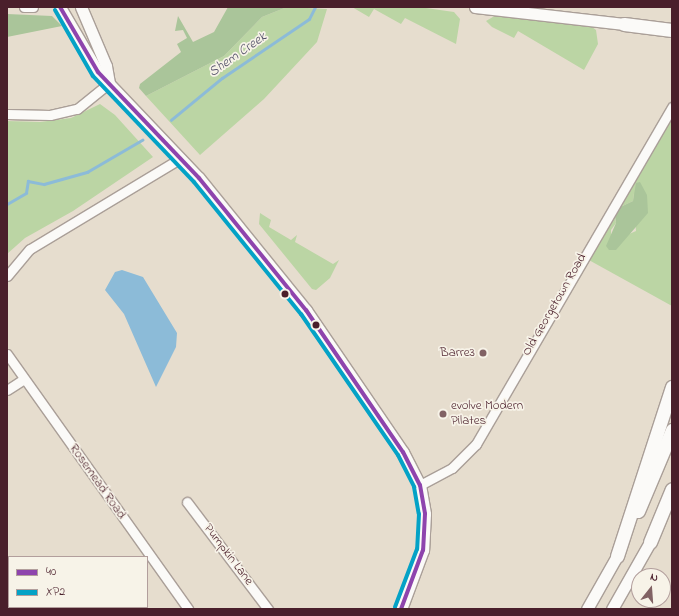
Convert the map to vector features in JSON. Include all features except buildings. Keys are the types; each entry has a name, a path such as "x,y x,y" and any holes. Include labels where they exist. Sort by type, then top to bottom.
{"highway":[{"path":"624,24 672,30"},
{"path":"616,556 672,387"},
{"path":"616,556 672,430"},
{"path":"650,542 672,490"},
{"path":"650,542 672,504"}],"main road":[{"path":"60,7 98,72 181,158 306,310 403,452 420,485 425,514 423,550 401,609"},
{"path":"81,7 106,66 109,83"},
{"path":"475,7 624,24"},
{"path":"612,609 650,542"},
{"path":"587,609 616,556"}],"street":[{"path":"24,7 34,7"},
{"path":"7,114 50,115 77,109 109,83"},
{"name":"Old Georgetown Road","path":"420,485 452,468 476,444 672,108"},
{"path":"7,276 30,250 181,158"},
{"name":"Rosemead Road","path":"7,354 148,556"},
{"path":"7,390 24,379"},
{"name":"Pumpkin Lane","path":"187,502 268,609"},
{"name":"Rosemead Road","path":"148,556 184,608"}],"green space":[{"path":"228,7 287,7 262,17 224,56 146,96 139,88 140,84 181,52 177,44 187,38 183,30 175,31 178,16 193,42 214,32"},
{"path":"287,7 327,9 317,42 264,99 200,155 146,96 224,56 262,17"},
{"path":"352,7 419,7 454,12 460,19 456,44 405,18 401,24 374,9 369,17"},
{"path":"7,14 52,16 62,26 7,37"},
{"path":"498,14 588,24 596,30 598,44 584,70 518,31 514,38 492,27 486,21"},
{"path":"100,104 115,115 153,157 73,211 25,238 7,254 7,121 40,122 71,118"},
{"path":"672,115 672,306 587,259 614,214 616,223 611,230 611,242 636,231 633,193 633,201 614,210"},
{"path":"640,182 647,195 648,213 616,250 609,250 606,246 616,223 614,210 633,201 636,183"},
{"path":"260,213 271,220 269,227 291,240 297,235 295,242 333,264 339,260 330,278 316,290 312,289 259,224"}],"water":[{"path":"122,270 143,277 177,333 176,347 156,387 124,314 105,290 115,272"}],"waterway":[{"name":"Shem Creek","path":"171,120 222,78 309,19 315,7"},
{"name":"Shem Creek","path":"7,204 26,193 28,181 44,184 87,172 142,140"}],"transit line":[{"name":"40","path":"60,7 98,72 199,178 306,310 403,452 420,485 425,514 423,550 401,609"},
{"name":"XP2","path":"55,10 93,76 194,182 301,314 398,455 414,487 419,514 417,549 395,607"}],"place":[{"name":"Barre3","path":"483,353"},
{"name":"evolve Modern Pilates","path":"443,414"}]}
